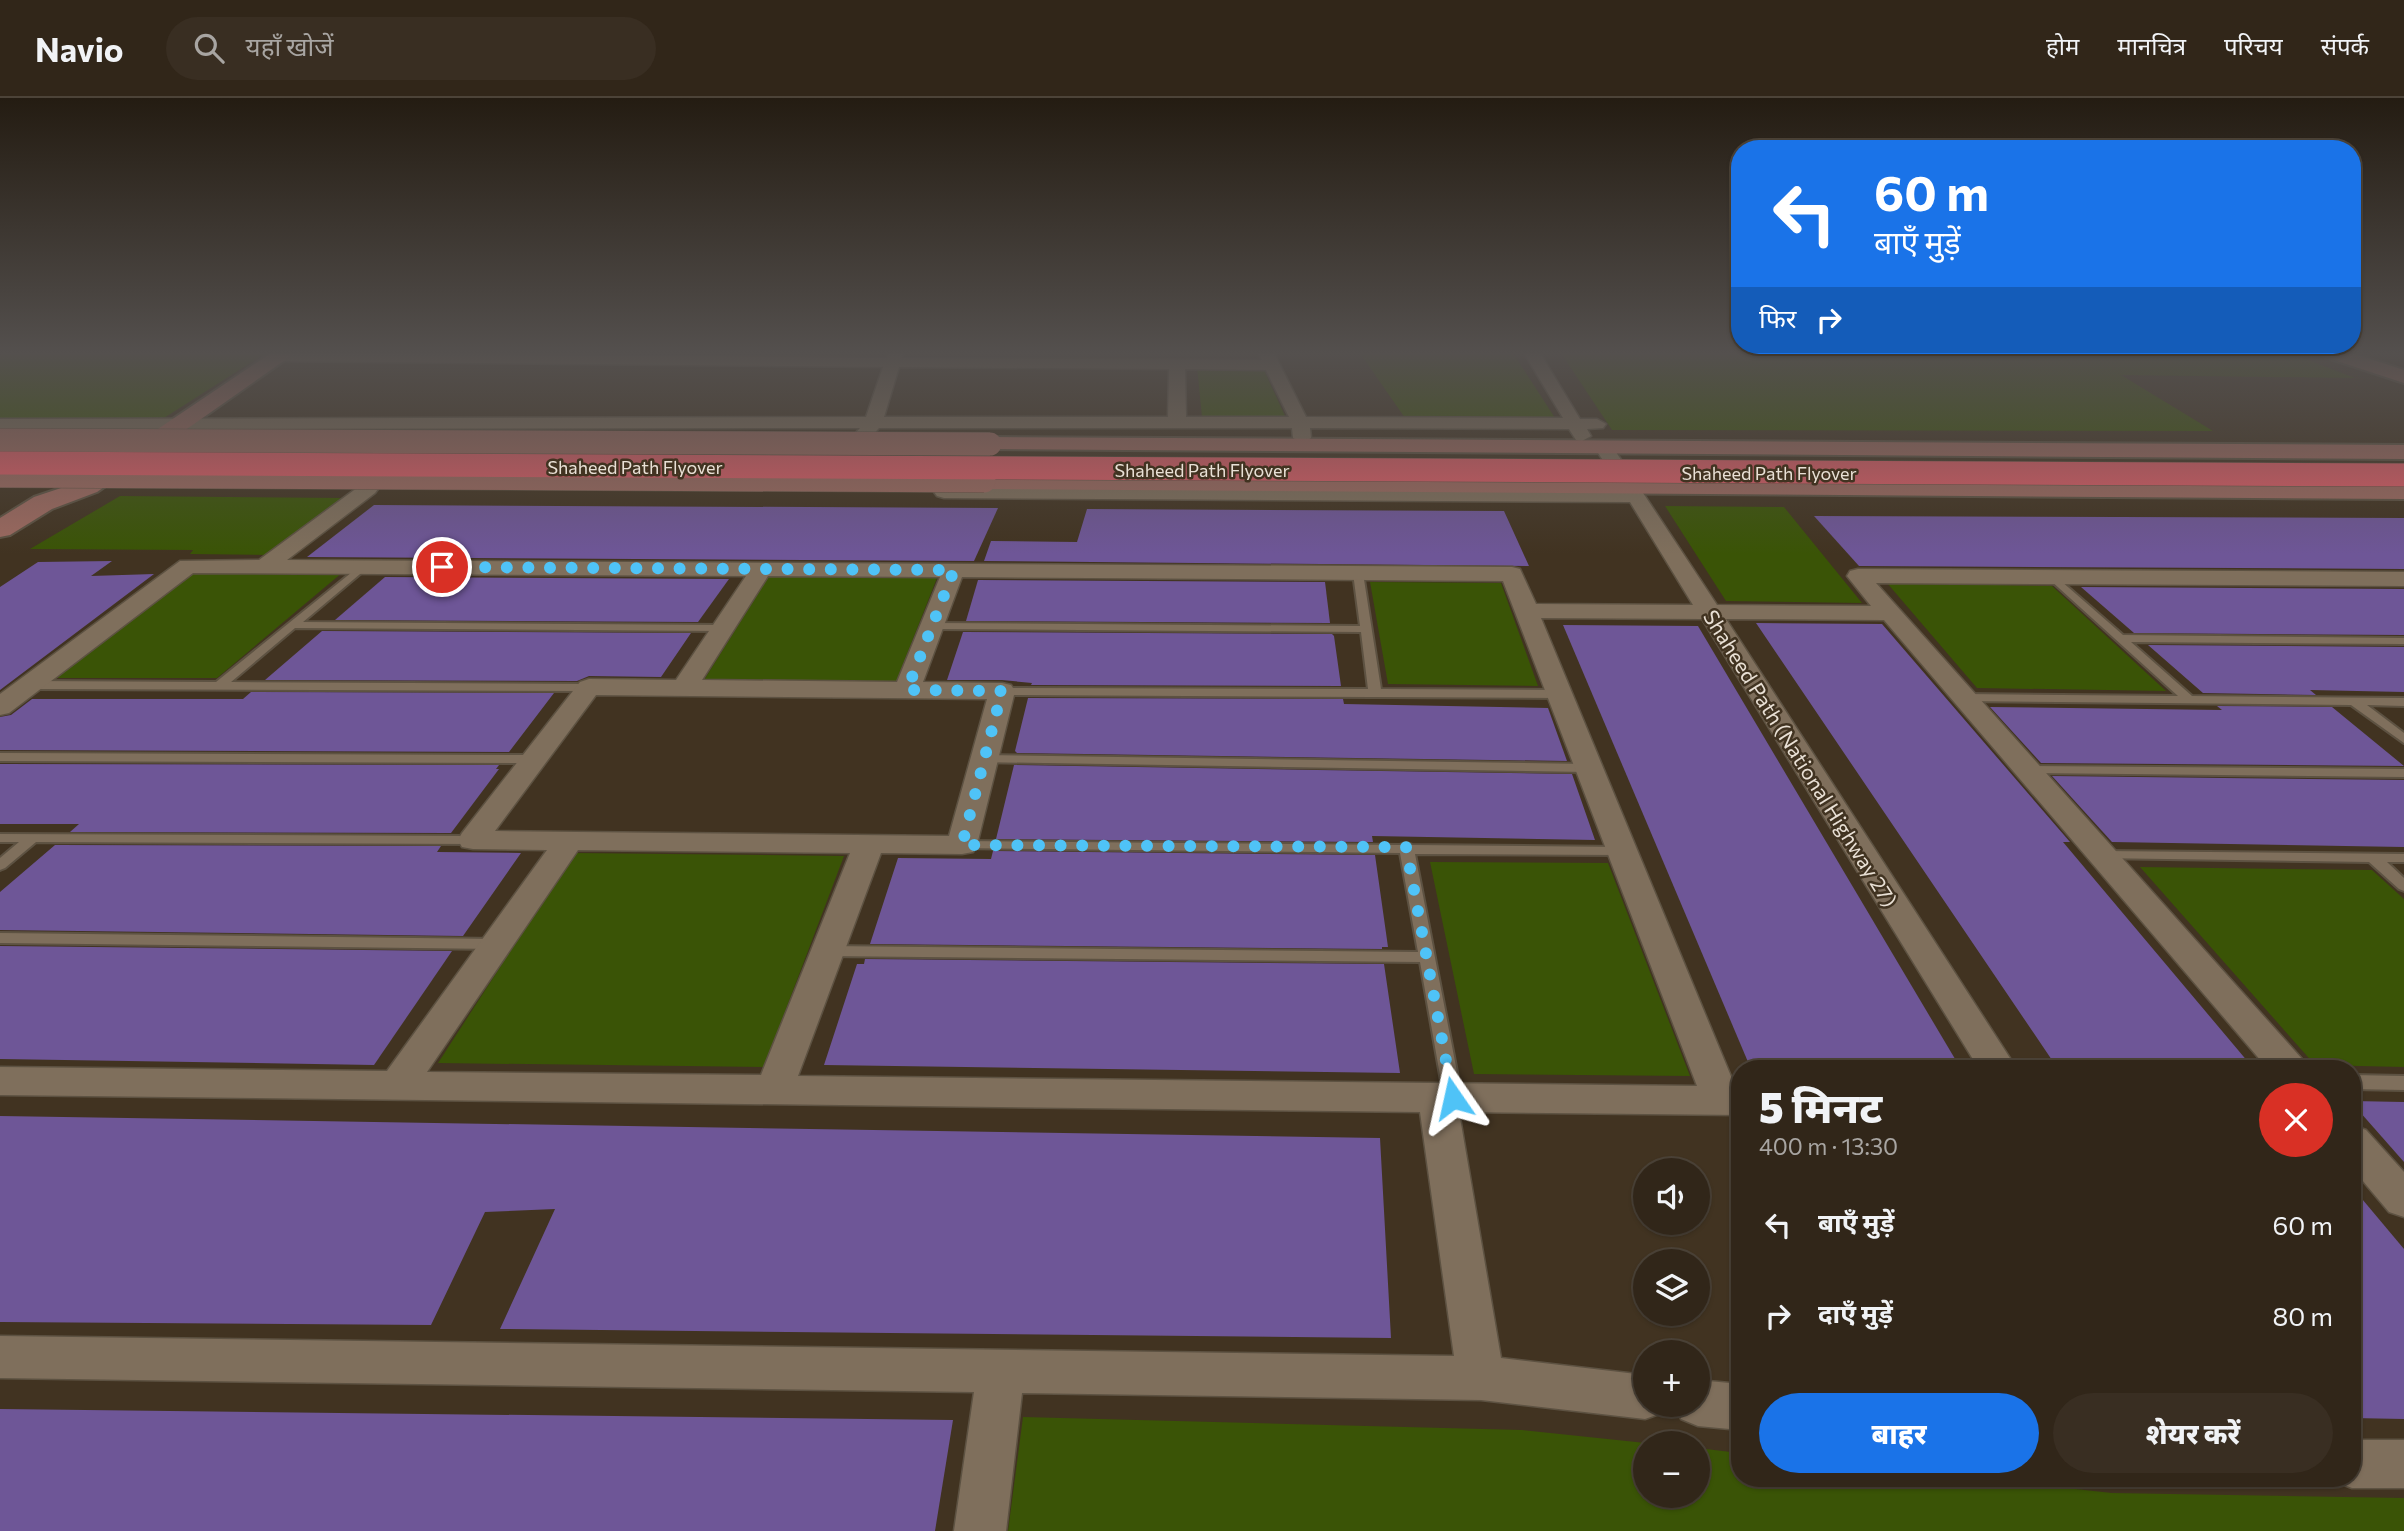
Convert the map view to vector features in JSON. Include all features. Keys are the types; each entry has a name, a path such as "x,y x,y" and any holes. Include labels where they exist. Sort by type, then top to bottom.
{"highway":[{"name":"Shaheed Path Flyover","path":"0,451 2404,462"},
{"name":"Shaheed Path Flyover","path":"0,463 2404,475"}],"street":[{"path":"0,529 43,503 88,487 186,420"},
{"path":"868,429 871,420"},
{"path":"1296,420 1301,430"},
{"path":"1580,420 1590,434"},
{"path":"1586,420 1590,434"},
{"path":"868,429 1177,422 1301,430"},
{"path":"0,424 175,427 1301,430 2404,452"},
{"path":"0,433 175,427"},
{"path":"0,440 990,444 1590,434"},
{"name":"Shaheed Path (National Highway 27)","path":"1590,434 1633,491 1992,1060"},
{"path":"0,476 984,481 1633,491"},
{"path":"0,487 2404,491"},
{"path":"0,556 87,501 88,487"},
{"path":"265,566 368,489"},
{"path":"0,706 188,566 1512,574 1622,851 1731,1101 0,1081"},
{"path":"684,688 762,569"},
{"path":"907,690 954,570"},
{"path":"2281,1060 1858,576 2404,579"},
{"path":"1526,611 1890,612"},
{"path":"589,687 1002,691 962,845 473,840 589,687"},
{"path":"397,1086 569,841"},
{"path":"774,1090 869,844"},
{"path":"1445,1098 1481,1378"},
{"path":"2361,1151 2404,1200"},
{"path":"0,1357 1481,1378 1633,1396"},
{"path":"980,1531 1001,1371"},
{"path":"1710,1404 1731,1407"},
{"path":"2361,1464 2404,1464"}],"lane":[{"path":"219,685 362,567"},
{"path":"1358,573 1375,693"},
{"path":"2053,577 2189,700"},
{"path":"292,625 721,628"},
{"path":"932,626 1366,629"},
{"path":"2121,638 2404,641"},
{"path":"29,685 589,687"},
{"path":"1002,691 1560,694"},
{"path":"1965,698 2404,702"},
{"path":"2353,701 2404,739"},
{"path":"0,757 535,759"},
{"path":"984,759 1588,768"},
{"path":"2028,771 2404,773"},
{"path":"0,838 473,840"},
{"path":"0,865 33,838"},
{"path":"962,845 1622,851"},
{"path":"1406,847 1426,957 1445,1098"},
{"path":"2101,855 2404,858"},
{"path":"2373,858 2404,886"},
{"path":"0,938 497,944"},
{"path":"827,951 1426,957"},
{"path":"2361,1082 2404,1083"}],"green space":[{"path":"1605,420 2195,420 2213,431 1612,430"},
{"path":"120,496 345,498 269,555 190,554 193,550 30,549"},
{"path":"1665,506 1784,507 1862,603 1726,601"},
{"path":"193,572 343,572 217,678 45,678"},
{"path":"769,576 937,578 896,682 704,680"},
{"path":"1370,582 1501,583 1538,686 1388,684"},
{"path":"1887,583 2052,586 2166,691 1977,688"},
{"path":"574,853 844,856 764,1067 438,1063"},
{"path":"1430,862 1608,863 1690,1076 1474,1074"},
{"path":"2140,867 2372,870 2404,899 2404,1067 2361,1066 2361,1060 2311,1060"},
{"path":"1023,1417 1522,1430 1633,1442 1633,1508 1710,1508 1710,1449 1731,1452 1731,1487 2057,1487 2112,1493 2404,1498 2404,1531 1008,1531"}],"building":[{"path":"374,505 998,508 974,561 307,557"},
{"path":"1087,509 1504,511 1529,566 984,561 991,541 1077,542"},
{"path":"1814,516 2404,518 2404,569 1859,566"},
{"path":"112,561 91,576 154,574 0,690 0,587 38,562"},
{"path":"385,577 729,579 698,622 335,620"},
{"path":"978,580 1325,582 1330,623 966,621"},
{"path":"2081,587 2404,589 2404,635 2134,633"},
{"path":"1756,623 1882,624 2070,842 2063,842 2246,1060 2052,1060"},
{"path":"1563,625 1698,626 1956,1060 1747,1060"},
{"path":"322,631 691,633 661,677 589,676 577,681 265,680"},
{"path":"963,632 1332,634 1341,686 1031,685 1032,683 1002,680 947,680"},
{"path":"2148,645 2404,647 2404,692 2310,690 2316,695 2203,693"},
{"path":"251,692 554,693 509,752 0,750 0,717 11,715 32,699 243,699"},
{"path":"1028,698 1343,699 1344,704 1548,708 1567,761 1017,753 1015,751"},
{"path":"2217,706 2332,707 2404,766 2041,763 1990,707 2222,710"},
{"path":"0,764 499,765 496,769 499,769 451,833 70,832 79,824 0,824"},
{"path":"1014,765 1572,774 1595,840 1372,836 1373,842 996,839"},
{"path":"2052,776 2404,780 2404,847 2112,842"},
{"path":"55,845 441,846 437,852 521,853 463,936 0,930 0,892"},
{"path":"993,851 1375,855 1388,947 870,944 898,858 991,859"},
{"path":"0,946 452,951 374,1065 0,1059"},
{"path":"865,959 1384,964 1400,1073 824,1065 857,964 864,964"},
{"path":"2361,1101 2404,1102 2404,1162 2361,1113"},
{"path":"0,1116 1380,1138 1391,1338 500,1329 555,1209 485,1212 431,1325 0,1322"},
{"path":"2361,1198 2404,1249 2404,1419 2361,1418"},
{"path":"0,1409 953,1420 935,1531 0,1531"}],"route":[{"path":"442,567 954,570 907,690 1002,691 962,845 1406,847 1453,1098"}]}
